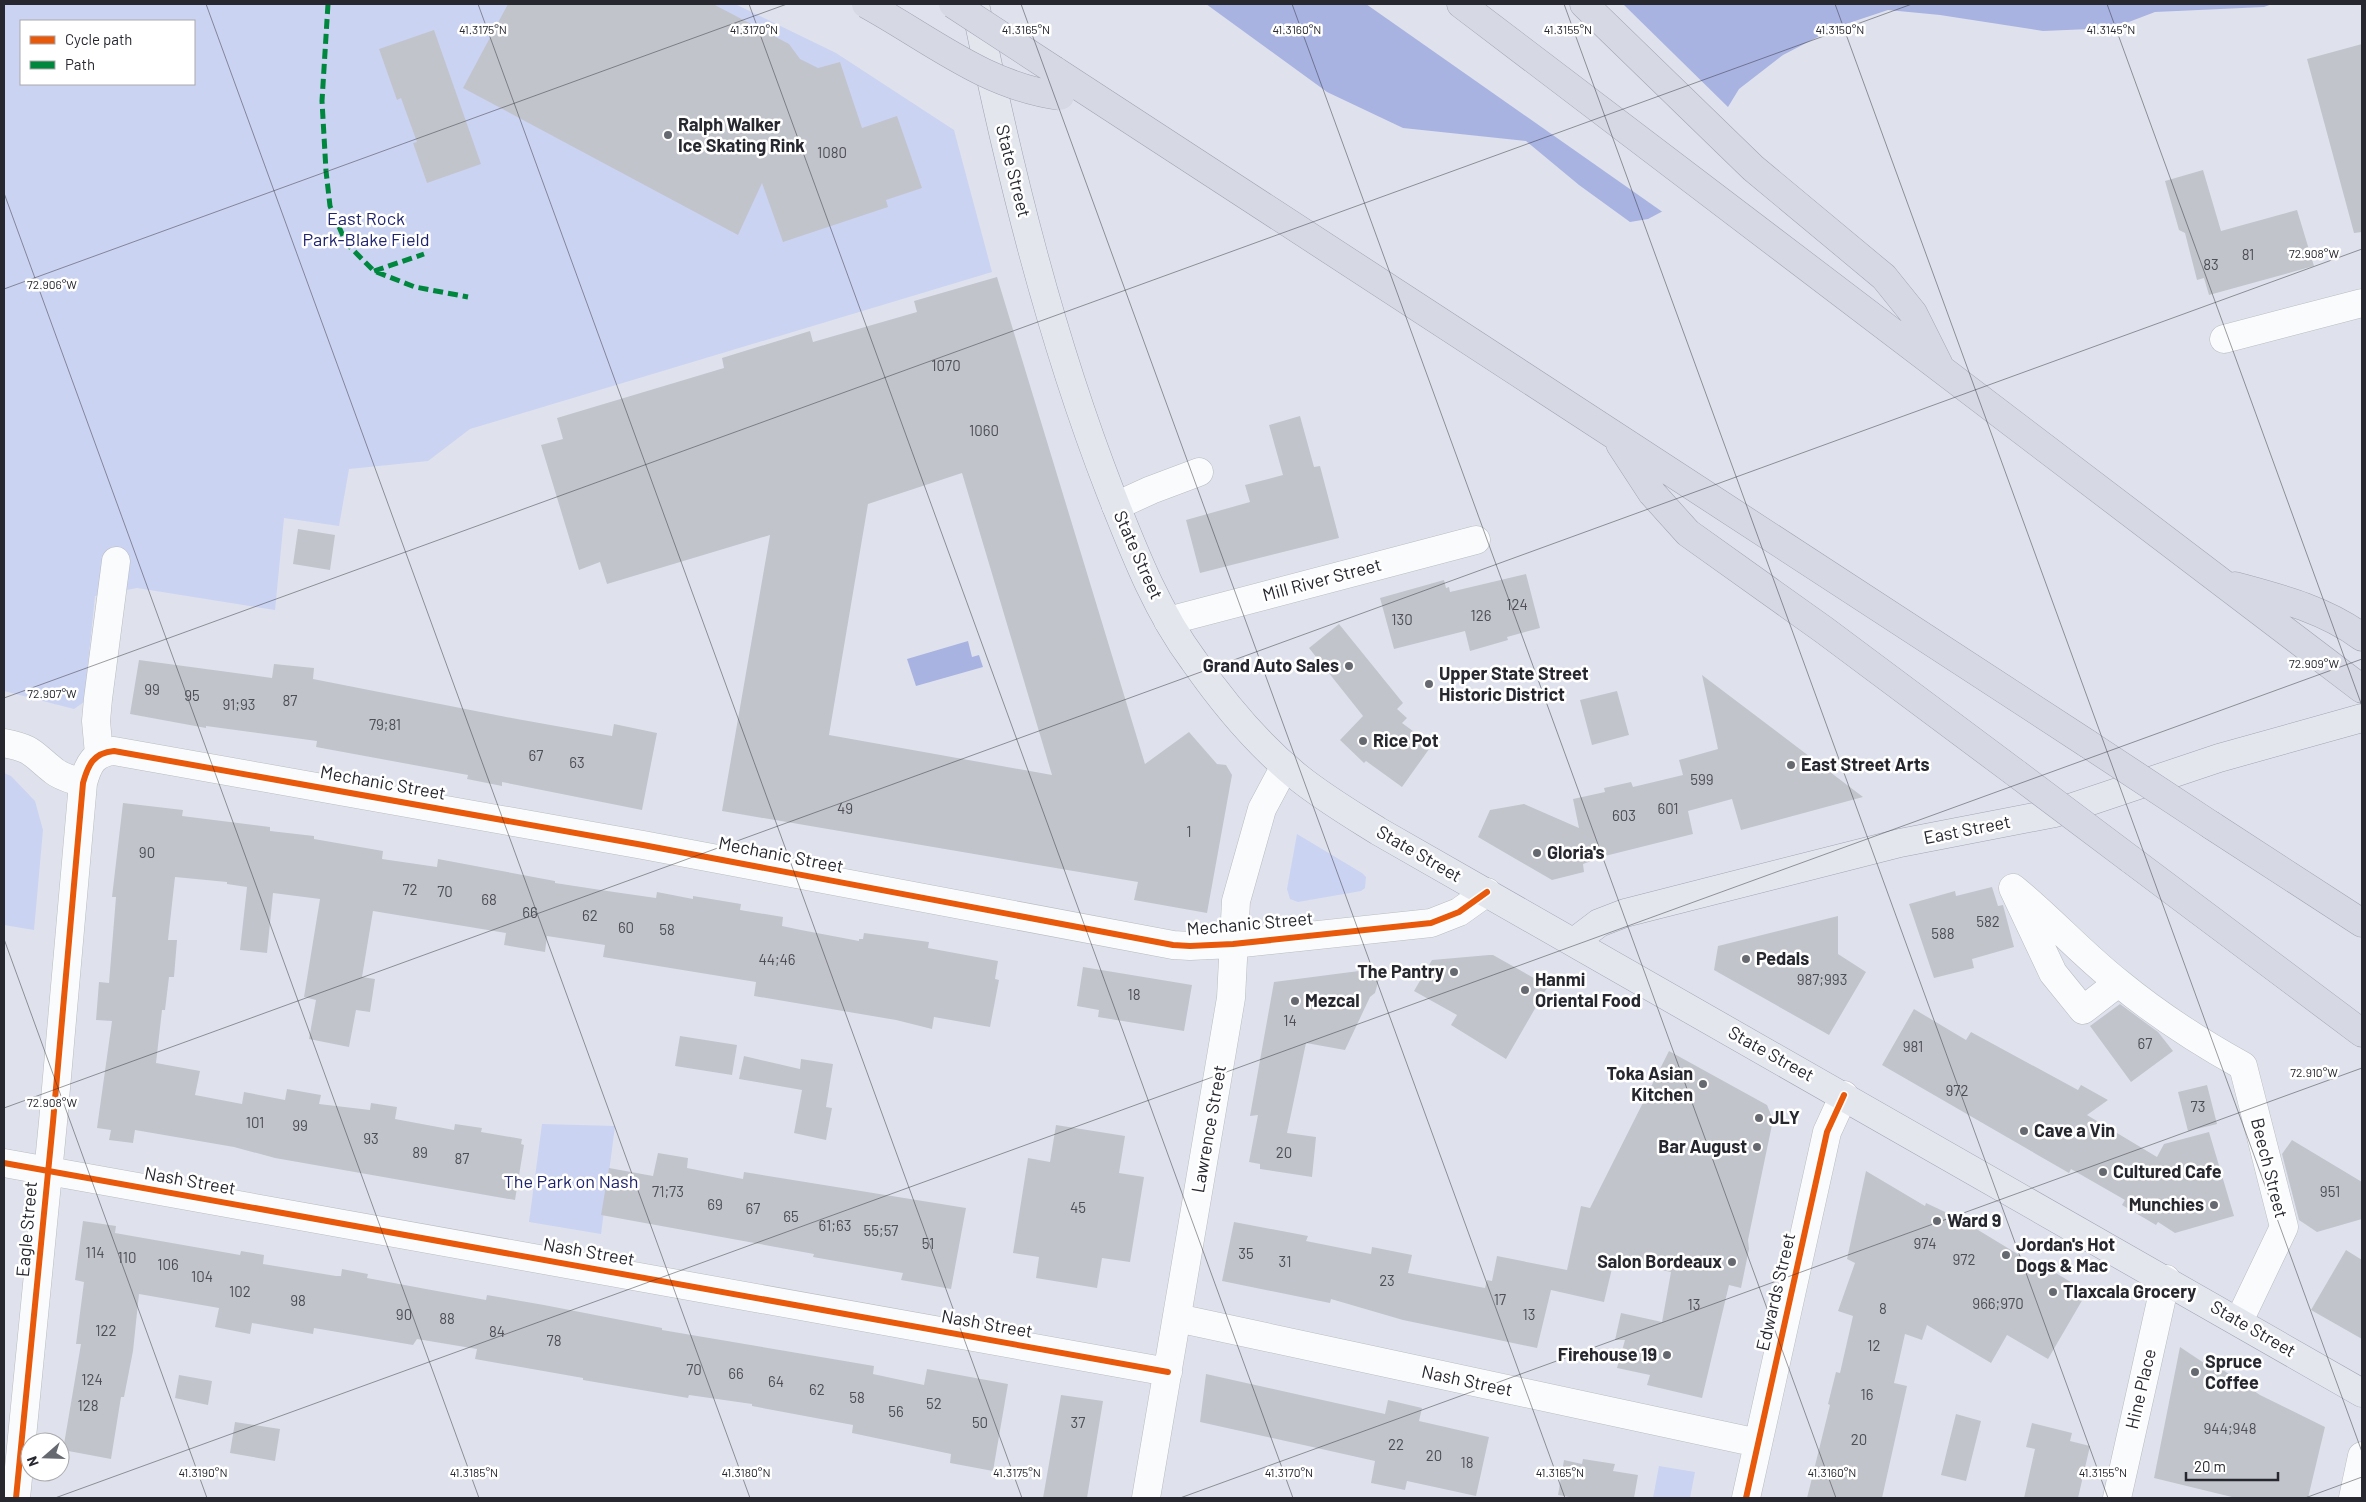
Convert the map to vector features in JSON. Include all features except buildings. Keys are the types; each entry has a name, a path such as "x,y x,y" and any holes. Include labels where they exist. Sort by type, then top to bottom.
{"highway":[{"path":"866,4 993,78 1026,90 1060,96 1096,97"},
{"path":"953,4 2362,923"},
{"path":"1461,4 2362,689"},
{"path":"1584,4 1731,148 1785,196 1884,277 1913,313 1940,368"},
{"path":"1615,436 1652,493 1688,533 1824,630 2362,1033"},
{"path":"2221,582 2277,597 2320,612 2362,637"}],"main road":[{"name":"State Street","path":"975,4 1012,168 1043,288 1078,404 1116,506 1143,572 1168,621 1193,661 1257,739 1285,766 1312,788 1378,831 1844,1095 2362,1393"},
{"name":"East Street","path":"1574,942 1599,923 1625,913 1900,843 2055,813 2200,764 2362,718"}],"street":[{"path":"2224,338 2362,303"},
{"path":"1116,506 1151,490 1199,472"},
{"name":"Mill River Street","path":"1168,621 1476,540"},
{"path":"4,743 26,748 41,758 55,772 83,783 88,768 99,754 96,721 116,561"},
{"name":"Mechanic Street","path":"99,754 114,751 662,848 1173,945 1233,944 1431,923 1459,912 1487,892"},
{"name":"Lawrence Street","path":"1146,1498 1230,998 1236,901 1257,825 1270,792 1285,766"},
{"name":"Eagle Street","path":"16,1498 83,783"},
{"name":"Beech Street","path":"2118,983 2183,1032 2243,1066 2284,1227 2239,1321"},
{"name":"Edwards Street","path":"1746,1498 1827,1132 1844,1095"},
{"name":"Nash Street","path":"4,1162 1168,1372"},
{"name":"Hine Place","path":"2117,1498 2166,1279"},
{"name":"Nash Street","path":"1177,1318 1758,1443"},
{"path":"2353,1498 2362,1456"}],"green space":[{"name":"East Rock Park-Blake Field","path":"4,4 735,4 836,53 954,130 992,272 470,429 428,461 349,469 339,526 284,518 275,610 137,588 95,596 84,702 74,709 4,691"},
{"path":"4,773 11,776 35,801 43,830 34,930 4,925"},
{"path":"1297,834 1362,873 1366,877 1365,888 1361,891 1298,902 1290,899 1287,889"},
{"name":"The Park on Nash","path":"542,1124 615,1126 601,1234 529,1222"},
{"path":"1659,1466 1695,1472 1690,1498 1653,1498"}],"shaded area":[{"path":"1206,4 2272,4 2264,7 2155,12 2113,28 2043,31 1940,15 1888,10 1837,27 1783,55 1739,89 1665,210 1648,219 1630,222 1579,185 1526,141 1403,128 1327,92"},
{"path":"968,641 972,657 979,655 983,667 916,686 907,659"}],"pier":[{"path":"1366,4 1623,4 1730,109 1664,213"}],"marked path":[{"path":"328,4 322,101 326,171 330,206 346,243 374,271 415,287 468,297"},
{"path":"374,271 424,254"}],"cycle path":[{"path":"16,1498 53,1122 83,783 89,765 101,754 114,751 643,845 1173,945 1233,944 1431,923 1459,912 1487,892"},
{"path":"1746,1498 1827,1132 1844,1095"},
{"path":"4,1163 1168,1372"}],"place":[{"name":"Ralph Walker Ice Skating Rink","path":"668,135"},
{"name":"Grand Auto Sales","path":"1349,666"},
{"name":"Upper State Street Historic District","path":"1429,684"},
{"name":"Rice Pot","path":"1363,741"},
{"name":"East Street Arts","path":"1791,765"},
{"name":"Gloria's","path":"1537,853"},
{"name":"Pedals","path":"1746,959"},
{"name":"The Pantry","path":"1454,972"},
{"name":"Hanmi Oriental Food","path":"1525,990"},
{"name":"Mezcal","path":"1295,1001"},
{"name":"Toka Asian Kitchen","path":"1703,1084"},
{"name":"JLY","path":"1759,1118"},
{"name":"Cave a Vin","path":"2024,1131"},
{"name":"Bar August","path":"1757,1147"},
{"name":"Cultured Cafe","path":"2103,1172"},
{"name":"Munchies","path":"2214,1205"},
{"name":"Ward 9","path":"1937,1221"},
{"name":"Jordan's Hot Dogs & Mac","path":"2006,1255"},
{"name":"Salon Bordeaux","path":"1732,1262"},
{"name":"Tlaxcala Grocery","path":"2053,1292"},
{"name":"Firehouse 19","path":"1667,1355"},
{"name":"Spruce Coffee","path":"2195,1372"}]}
